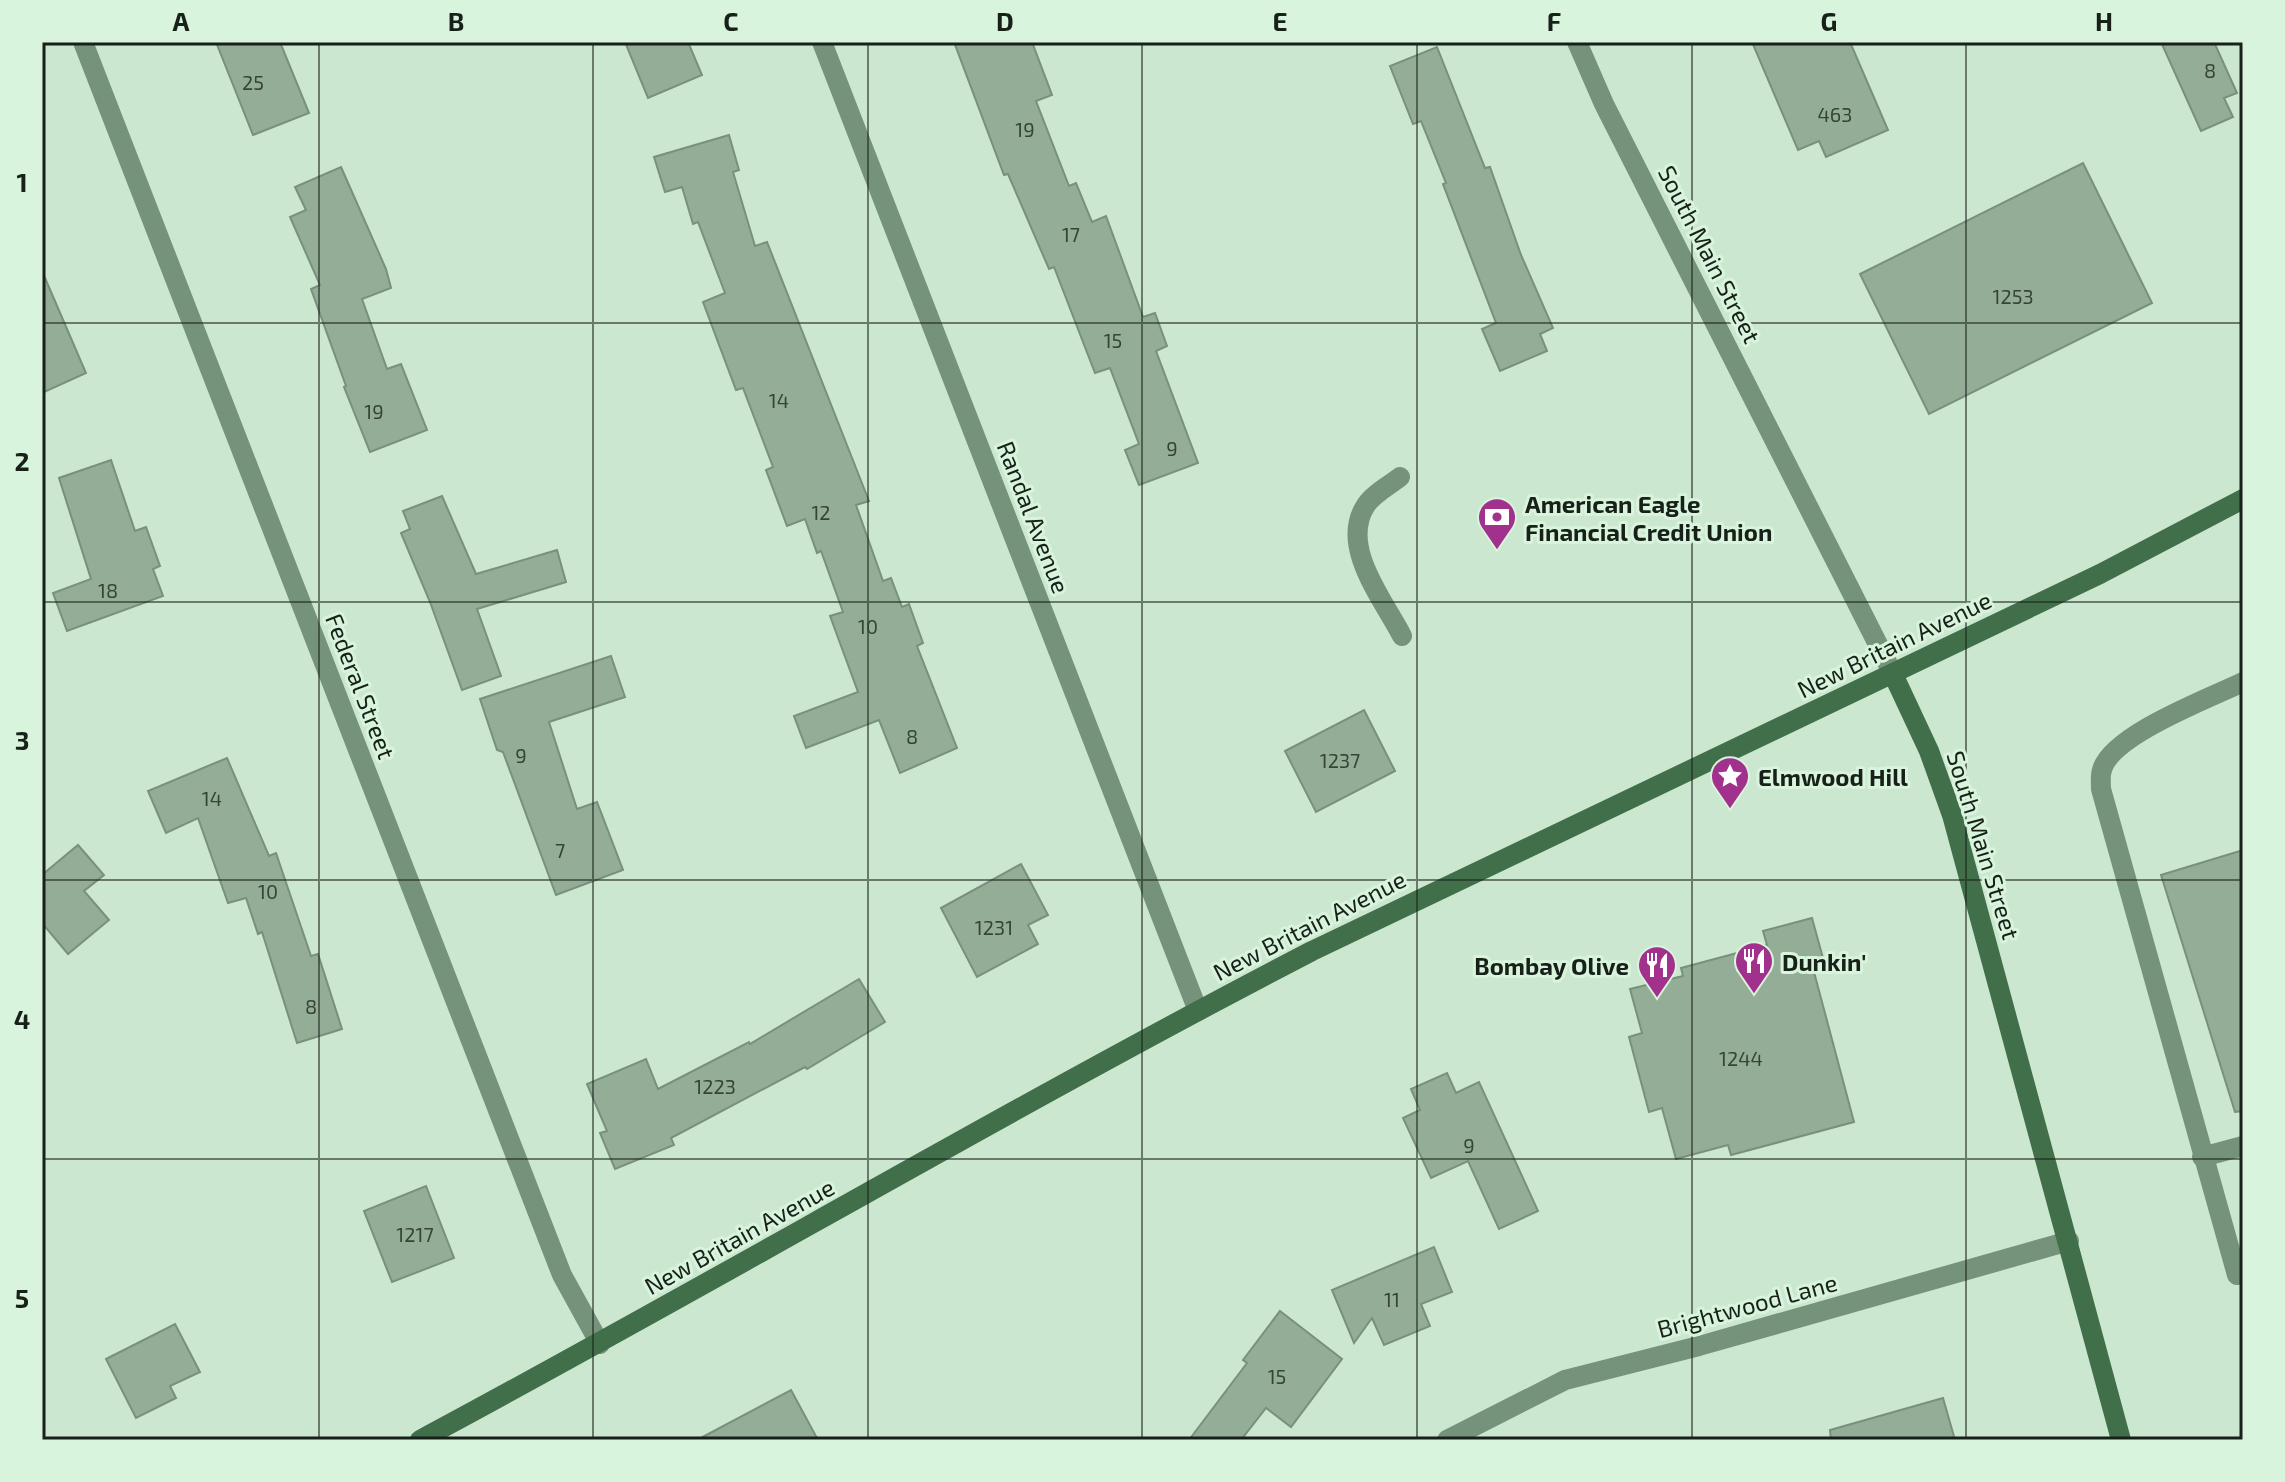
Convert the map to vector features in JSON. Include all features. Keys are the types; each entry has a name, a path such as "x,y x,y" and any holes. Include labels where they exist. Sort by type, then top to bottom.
{"main road":[{"name":"New Britain Avenue","path":"420,1440 600,1344 1198,1011 1415,900 2100,574 2243,499"},
{"name":"South Main Street","path":"1893,674 1929,751 1952,815 2121,1440"}],"street":[{"name":"Federal Street","path":"83,42 562,1275 600,1344"},
{"name":"Randal Avenue","path":"822,42 1198,1011"},
{"name":"South Main Street","path":"1577,42 1604,104 1893,674"},
{"path":"1400,477 1367,504 1355,537 1361,559 1402,636"},
{"path":"2243,682 2138,732 2113,750 2102,770 2101,789 2202,1157 2237,1275 2243,1273"},
{"path":"2202,1157 2243,1146"},
{"name":"Brightwood Lane","path":"1447,1440 1565,1380 1714,1342 2069,1241"}],"building":[{"path":"216,42 280,42 309,113 253,135"},
{"path":"625,42 688,42 702,75 648,98"},
{"path":"954,42 1032,42 1052,95 1036,101 1069,186 1076,183 1092,222 1106,216 1143,317 1155,313 1167,346 1156,351 1198,463 1139,485 1125,450 1139,444 1110,368 1095,373 1054,267 1049,269 1008,174 1004,175"},
{"path":"1752,42 1850,42 1888,130 1826,157 1819,141 1798,150"},
{"path":"2161,42 2214,42 2237,93 2224,98 2233,117 2201,131"},
{"path":"1437,47 1485,168 1490,167 1521,255 1553,328 1540,334 1547,351 1500,371 1482,329 1496,323 1443,184 1446,183 1421,121 1413,124 1390,66"},
{"path":"729,135 739,170 733,172 755,246 767,242 869,501 856,505 883,581 891,578 902,607 909,604 923,643 917,646 957,748 900,773 879,720 806,748 794,716 858,692 830,616 843,612 821,551 817,553 805,519 787,526 766,470 773,467 743,388 736,390 703,302 725,293 698,222 693,224 682,187 665,192 654,157"},
{"path":"2083,163 2152,303 1929,414 1860,274"},
{"path":"341,167 386,269 391,288 362,299 387,369 401,364 427,430 370,452 311,289 320,285 290,217 306,210 295,187"},
{"path":"42,271 86,373 42,393"},
{"path":"111,460 135,531 146,527 160,566 153,569 163,596 67,631 53,593 91,579 59,478"},
{"path":"442,496 476,574 557,550 566,582 477,609 501,676 462,690 401,533 410,529 403,511"},
{"path":"611,656 625,697 549,722 577,809 597,802 623,870 556,895 503,752 497,750 480,699"},
{"path":"1364,710 1395,771 1316,812 1285,751"},
{"path":"227,758 269,856 276,853 311,956 318,954 342,1029 297,1043 262,932 258,934 246,898 228,903 198,818 166,833 148,791"},
{"path":"78,845 104,875 84,891 109,920 68,954 42,923 42,875"},
{"path":"2243,850 2243,1111 2235,1112 2161,875"},
{"path":"1021,864 1048,915 1028,925 1038,944 977,977 941,908"},
{"path":"1812,918 1826,969 1814,972 1854,1122 1731,1155 1728,1145 1676,1159 1662,1108 1649,1112 1629,1037 1642,1033 1630,989 1683,976 1681,968 1767,945 1763,931"},
{"path":"859,979 885,1022 807,1069 805,1067 671,1138 674,1145 615,1169 600,1133 607,1131 587,1084 646,1059 658,1089 750,1044"},
{"path":"1447,1073 1456,1093 1479,1082 1538,1211 1499,1229 1468,1161 1431,1178 1403,1118 1420,1110 1411,1089"},
{"path":"426,1186 454,1258 392,1282 364,1211"},
{"path":"1434,1247 1452,1292 1421,1304 1430,1326 1384,1345 1372,1318 1354,1343 1332,1290"},
{"path":"1280,1311 1342,1359 1291,1427 1266,1408 1241,1440 1189,1440 1247,1363 1243,1360"},
{"path":"175,1324 200,1372 170,1386 176,1398 136,1418 106,1359"},
{"path":"791,1390 818,1440 697,1440"},
{"path":"1943,1398 1955,1440 1831,1440 1830,1430"}],"place":[{"name":"American Eagle Financial Credit Union","path":"1497,551"},
{"name":"Elmwood Hill","path":"1730,810"},
{"name":"Dunkin'","path":"1754,995"},
{"name":"Bombay Olive","path":"1657,999"}]}
